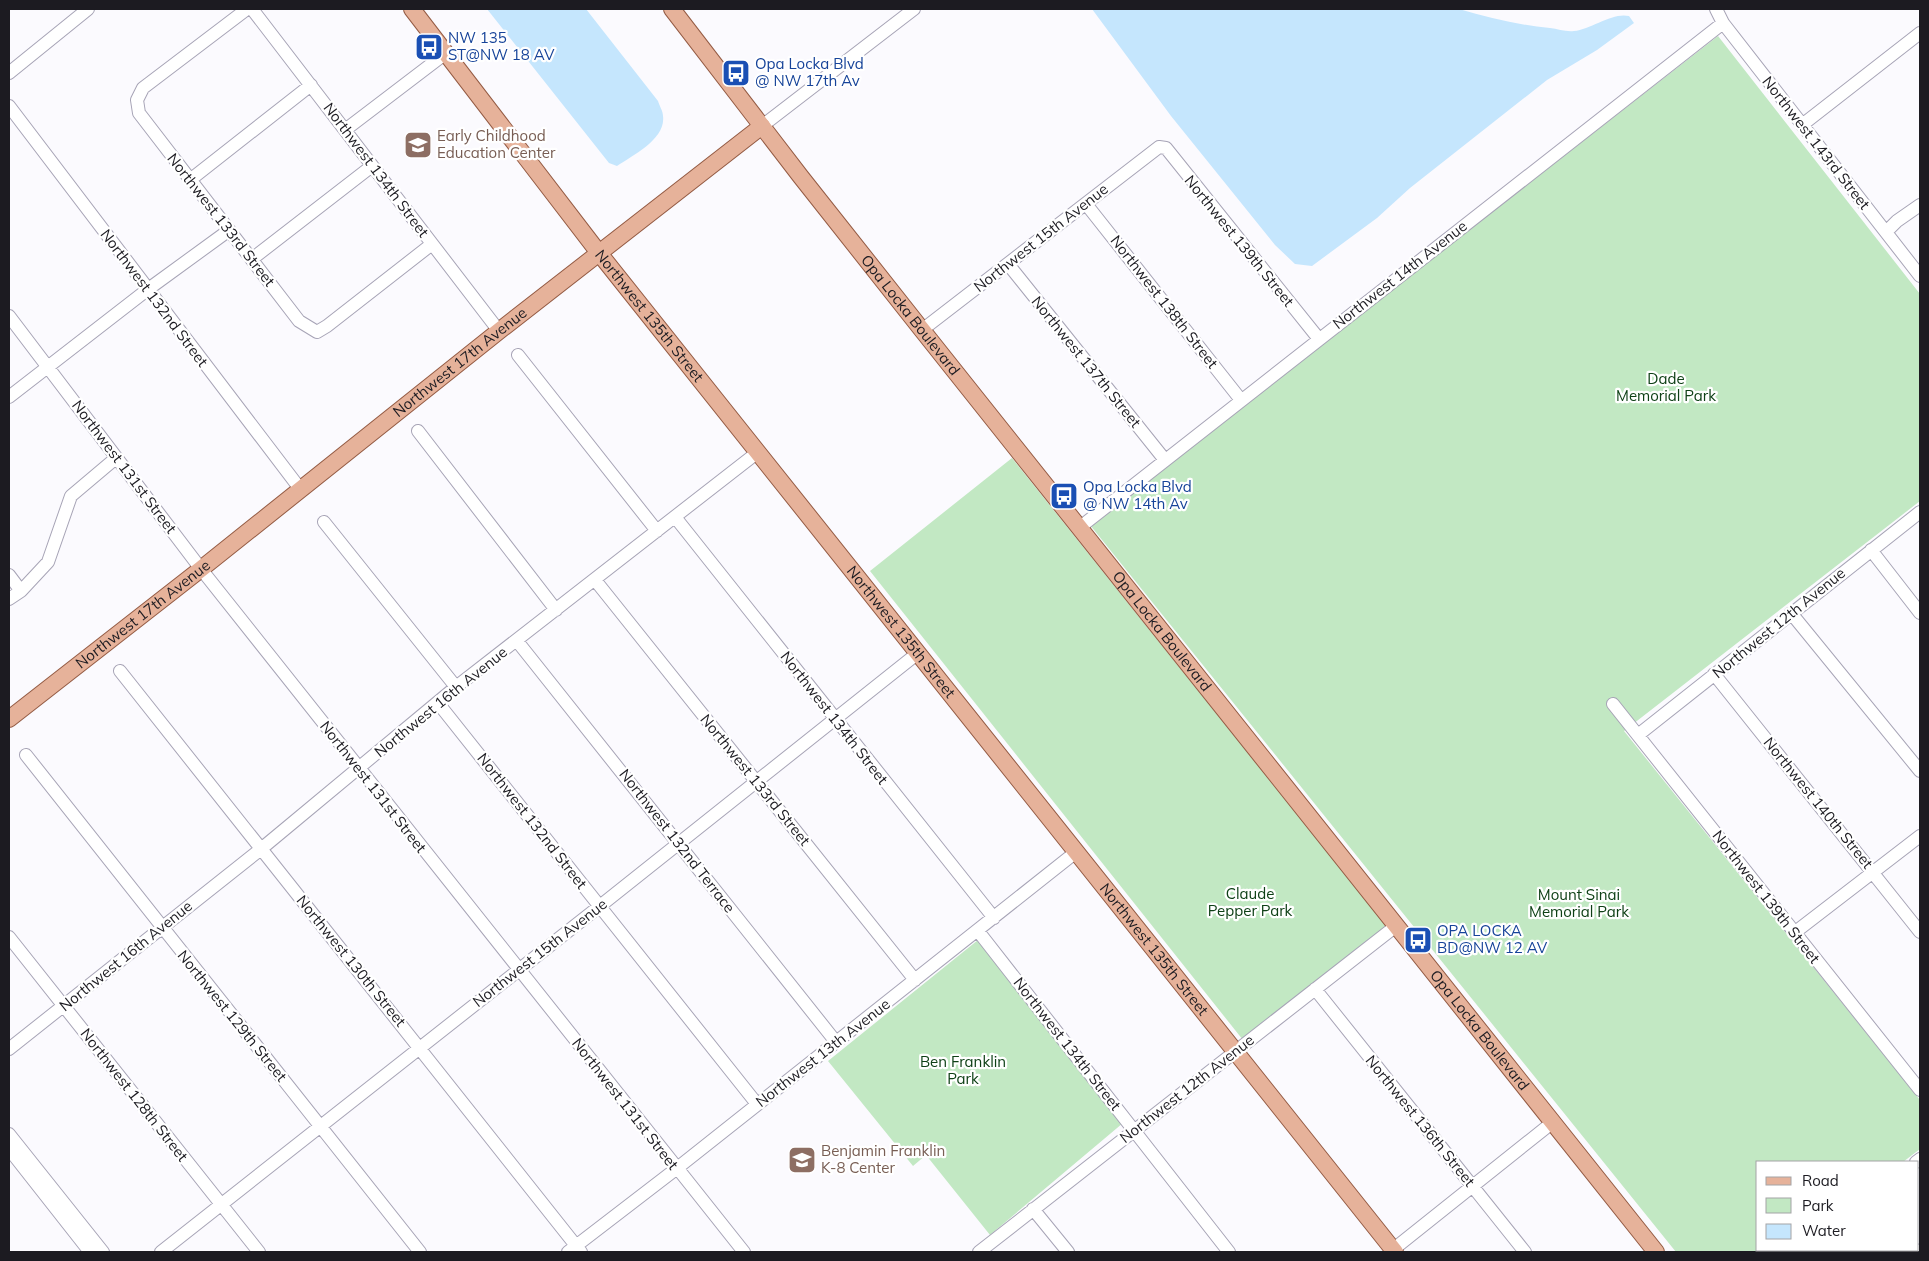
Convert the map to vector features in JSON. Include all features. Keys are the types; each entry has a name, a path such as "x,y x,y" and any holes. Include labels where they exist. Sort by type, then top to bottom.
{"main road":[{"name":"Northwest 135th Street","path":"412,9 599,253 1393,1251"},
{"name":"Opa Locka Boulevard","path":"672,9 922,330 1656,1252"},
{"name":"Northwest 17th Avenue","path":"9,719 762,126"}],"street":[{"path":"9,73 88,9"},
{"name":"Northwest 133rd Street","path":"246,9 143,88 137,100 139,113 299,321 317,332 432,244"},
{"name":"Northwest 134th Street","path":"252,9 499,332"},
{"name":"Northwest 17th Avenue","path":"762,126 914,9"},
{"name":"Northwest 143rd Street","path":"1716,9 1723,23 1920,276"},
{"name":"Northwest 14th Avenue","path":"1079,528 1723,23"},
{"path":"1802,125 1920,33"},
{"path":"345,130 446,53"},
{"path":"190,180 311,85"},
{"name":"Northwest 132nd Street","path":"9,106 300,490"},
{"name":"Northwest 139th Street","path":"1159,147 1166,148 1319,338"},
{"name":"Northwest 15th Avenue","path":"922,330 1159,147"},
{"path":"252,259 372,166"},
{"name":"Northwest 138th Street","path":"1086,204 1241,400"},
{"path":"1886,232 1920,205"},
{"path":"9,398 147,290 228,230"},
{"name":"Northwest 137th Street","path":"1008,264 1164,460"},
{"name":"Northwest 131st Street","path":"9,316 201,569 676,1169 744,1252"},
{"path":"518,355 657,531"},
{"path":"418,431 556,610"},
{"name":"Northwest 16th Avenue","path":"9,1049 261,849 456,688 758,452"},
{"path":"9,600 21,591 48,562 71,496 116,458"},
{"name":"Northwest 12th Avenue","path":"1638,735 1920,512"},
{"name":"Northwest 134th Street","path":"676,517 994,918"},
{"path":"324,522 456,688"},
{"path":"1870,550 1920,613"},
{"path":"9,575 21,591"},
{"name":"Northwest 133rd Street","path":"595,580 915,980"},
{"path":"1791,613 1920,771"},
{"name":"Northwest 132nd Terrace","path":"517,641 836,1042"},
{"name":"Northwest 15th Avenue","path":"161,1252 918,653"},
{"name":"Northwest 130th Street","path":"120,671 420,1048 575,1250"},
{"name":"Northwest 140th Street","path":"1714,674 1920,932"},
{"name":"Northwest 132nd Street","path":"438,703 757,1104"},
{"name":"Northwest 139th Street","path":"1613,704 1920,1090"},
{"name":"Northwest 129th Street","path":"26,755 420,1252"},
{"path":"1794,933 1920,836"},
{"name":"Northwest 13th Avenue","path":"575,1250 1076,852"},
{"name":"Northwest 12th Avenue","path":"979,1252 1396,926"},
{"name":"Northwest 134th Street","path":"978,931 1229,1252"},
{"name":"Northwest 128th Street","path":"9,938 259,1252"},
{"name":"Northwest 136th Street","path":"1315,989 1525,1252"},
{"path":"1393,1251 1553,1122"},
{"path":"9,1134 103,1252"},
{"path":"9,1149 90,1252"},
{"path":"1033,1209 1068,1252"}],"green space":[{"name":"Dade Memorial Park","path":"1718,36 1920,294 1920,501 1624,731 1920,1100 1920,1149 1904,1161 1756,1161 1756,1251 1792,1251 1676,1252 1090,525"},
{"name":"Claude Pepper Park","path":"1012,458 1387,927 1243,1040 870,571"},
{"name":"Ben Franklin Park","path":"978,940 1123,1123 990,1235 926,1155 913,1166 828,1061"}],"water":[{"path":"487,9 586,9 658,101 663,116 663,124 654,139 647,146 617,166 609,163"},
{"path":"1092,9 1459,9 1515,23 1565,31 1581,30 1609,18 1623,15 1629,16 1634,23 1597,50 1547,80 1410,188 1377,218 1312,266 1295,264 1275,245 1171,116"}],"place":[{"name":"NW 135 ST@NW 18 AV","path":"429,47"},
{"name":"Opa Locka Blvd @ NW 17th Av","path":"736,73"},
{"name":"Early Childhood Education Center","path":"418,145"},
{"name":"Opa Locka Blvd @ NW 14th Av","path":"1064,496"},
{"name":"OPA LOCKA BD@NW 12 AV","path":"1418,940"},
{"name":"Benjamin Franklin K-8 Center","path":"802,1160"}],"park label":[{"name":"Mount Sinai Memorial Park","path":"1579,904"}]}
